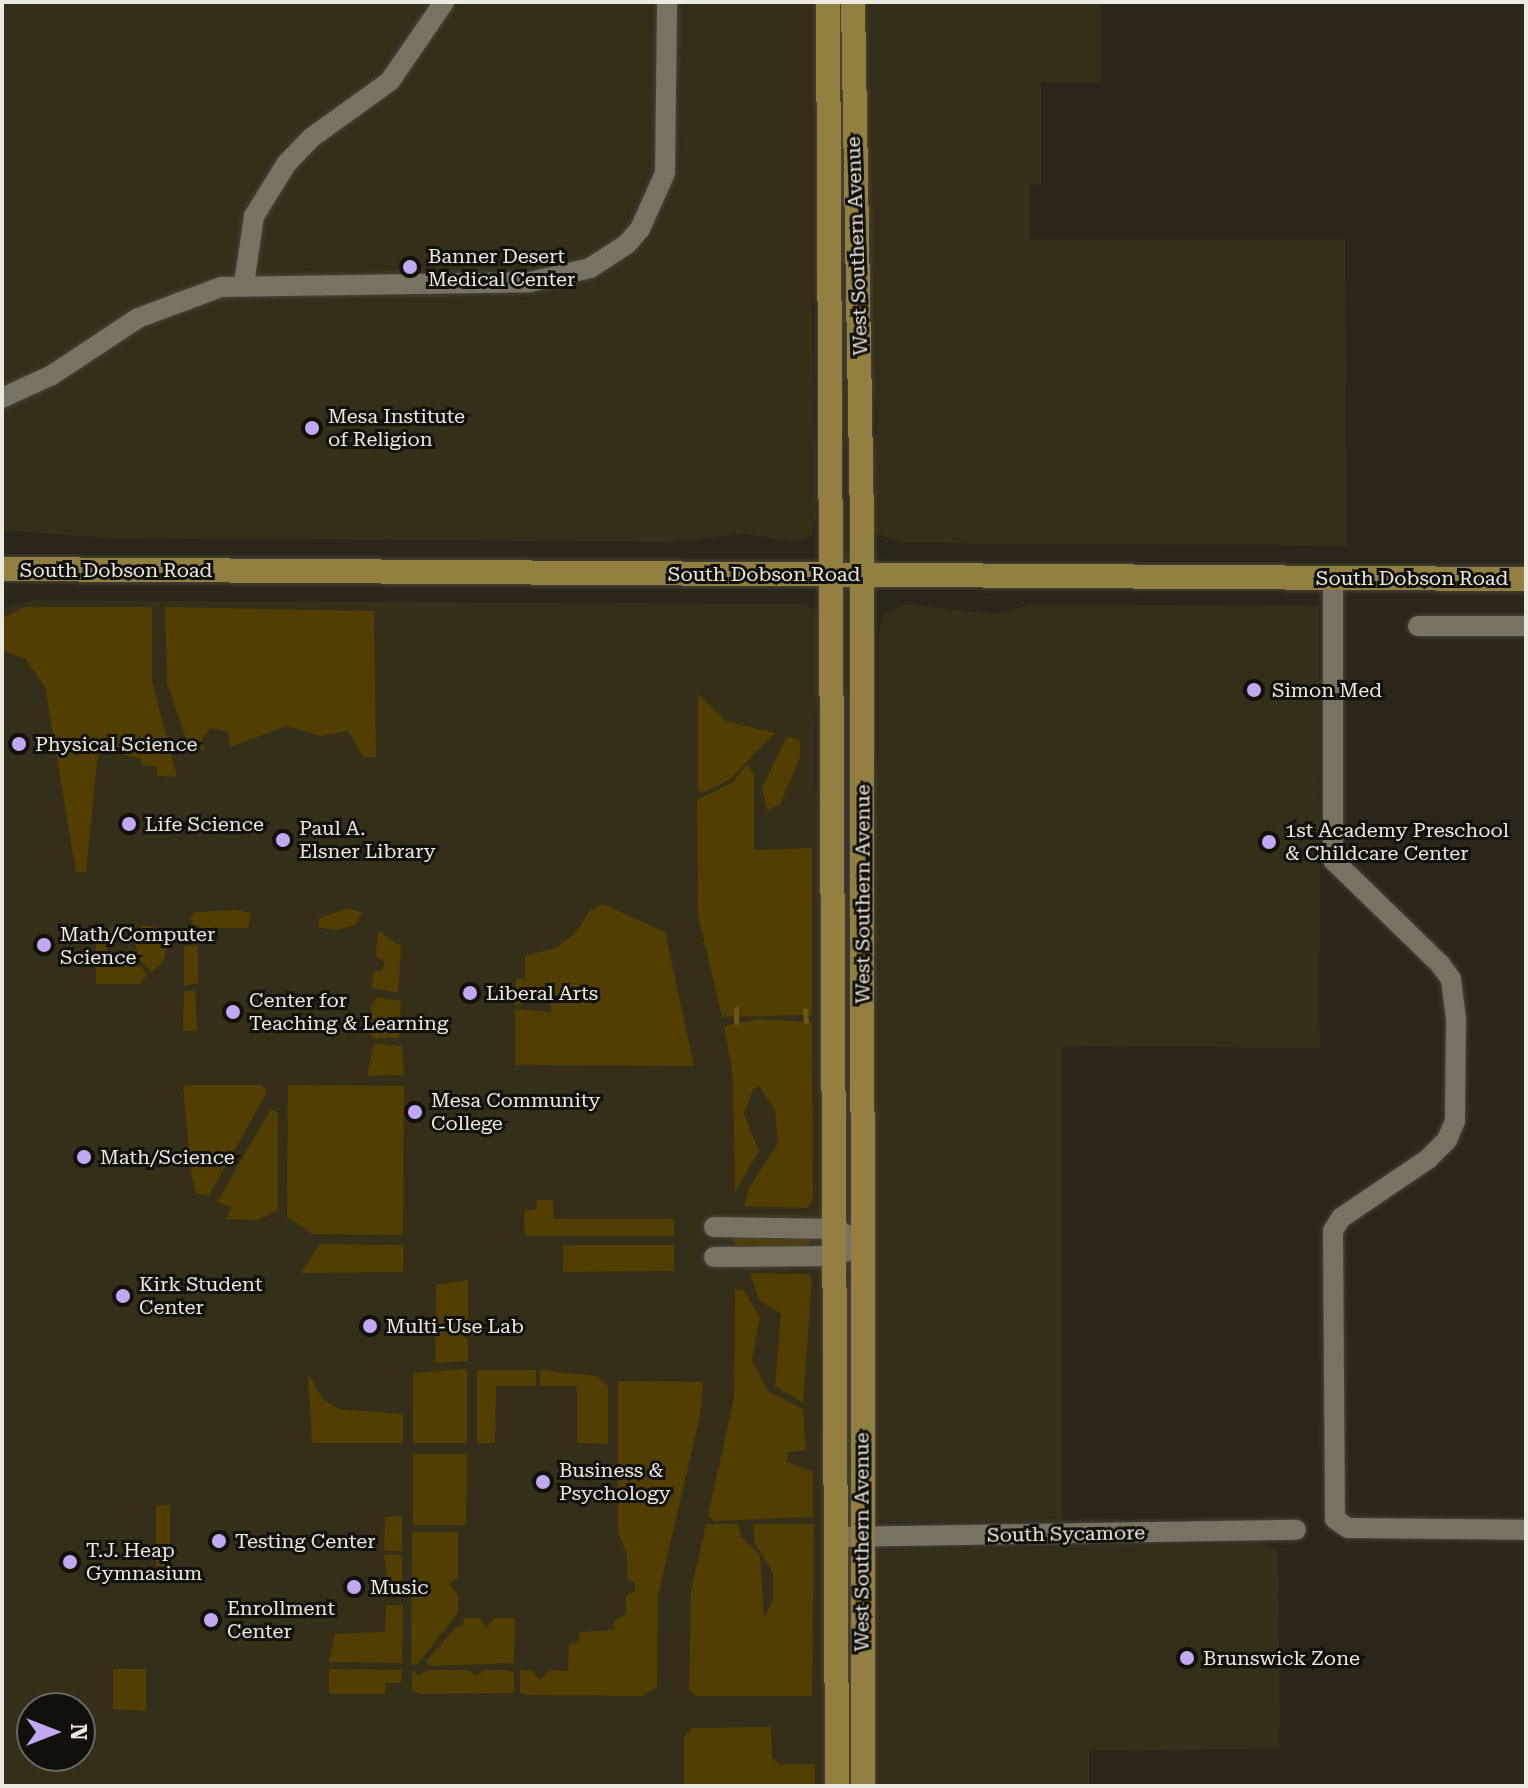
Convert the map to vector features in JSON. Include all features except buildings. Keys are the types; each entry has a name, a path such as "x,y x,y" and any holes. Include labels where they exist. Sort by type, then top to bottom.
{"main road":[{"name":"West Southern Avenue","path":"828,2 837,1786"},
{"name":"West Southern Avenue","path":"853,2 862,574 863,1786"},
{"path":"828,59 854,58"},
{"path":"827,148 840,174 844,253 857,267"},
{"name":"South Dobson Road","path":"2,569 1526,579"},
{"path":"833,887 847,940 849,1005 863,1022"}],"street":[{"path":"244,284 254,216 287,163 311,138 390,81 444,2"},
{"path":"2,398 52,375 150,312 184,297 244,284 541,281 590,268 609,257 627,244 652,211 665,173 667,2"},
{"path":"1333,578 1333,860 1440,964 1451,979 1456,1019 1455,1121 1447,1140 1428,1159 1341,1218 1333,1231 1335,1519 1348,1528 1526,1530"},
{"path":"1418,626 1526,626"},
{"path":"714,1227 836,1229 862,1243"},
{"path":"714,1257 836,1256 862,1243"},
{"name":"South Sycamore","path":"836,1537 1296,1530"}],"shaded area":[{"name":"Banner Desert Medical Center","path":"2,2 820,2 822,228 812,305 816,519 811,537 794,542 744,534 672,542 100,538 2,530"},
{"path":"861,2 1101,2 1101,82 1041,82 1041,185 1030,186 1030,239 1345,239 1347,546 903,543 873,533 870,516 878,414 869,376"},
{"name":"Mesa Community College","path":"32,600 804,604 819,612 823,672 815,722 815,786 824,822 828,1312 820,1360 820,1425 829,1464 830,1786 2,1786 2,608"},
{"path":"904,604 995,614 1030,605 1319,606 1320,1048 1062,1046 1062,1521 890,1522 878,1520 870,1510 870,832 879,748 879,629 885,614"},
{"path":"24,607 152,607 152,681 177,777 157,776 157,767 141,765 142,759 87,746 98,752 86,872 76,872 45,687 25,659 2,650 2,618"},
{"path":"165,607 374,611 376,757 363,757 348,731 321,736 287,726 230,747 228,732 211,728 202,739 204,750 189,747 167,683"},
{"path":"698,694 726,721 775,733 729,780 703,793 698,790"},
{"path":"787,736 800,740 800,757 780,805 767,810 762,788"},
{"path":"747,764 754,775 754,850 812,848 812,1015 722,1017 698,915 697,800 733,782"},
{"path":"603,904 665,932 694,1066 515,1065 515,1009 551,1012 550,999 515,1005 516,979 525,979 525,956 556,948 576,932 590,910"},
{"path":"348,908 362,912 356,925 335,930 318,927 319,918"},
{"path":"236,910 251,913 248,928 204,928 193,925 190,918 195,912"},
{"path":"115,925 137,925 131,936 121,930 111,935 107,950 121,966 125,958 143,969 147,975 140,984 96,984 96,937"},
{"path":"142,925 158,928 168,943 163,962 152,972 139,959 135,941"},
{"path":"378,930 401,946 398,993 371,988 374,970 382,971 385,962 376,956"},
{"path":"198,945 198,983 184,986 184,946"},
{"path":"184,991 195,991 197,1031 183,1031"},
{"path":"377,997 401,1001 399,1038 371,1038 371,1006"},
{"path":"759,1019 812,1022 813,1200 807,1208 744,1206 749,1188 778,1143 775,1110 759,1086 753,1089 744,1114 759,1151 735,1192 733,1076 724,1026"},
{"path":"374,1043 402,1046 404,1075 367,1076"},
{"path":"183,1085 262,1085 267,1092 209,1196 196,1194 191,1173"},
{"path":"288,1085 404,1086 403,1235 312,1234 287,1217"},
{"path":"270,1110 278,1112 278,1210 258,1220 226,1219 232,1207 217,1202"},
{"path":"537,1200 553,1200 554,1219 674,1219 674,1236 525,1236 524,1211 536,1209"},
{"path":"733,1237 809,1237 810,1241 806,1246 736,1246"},
{"path":"320,1244 404,1245 403,1272 301,1273"},
{"path":"563,1245 674,1245 674,1271 563,1272"},
{"path":"750,1273 808,1274 812,1279 803,1403 775,1386 781,1314 759,1300"},
{"path":"468,1280 468,1361 435,1363 436,1285"},
{"path":"735,1289 744,1291 760,1317 752,1360 768,1391 803,1409 806,1451 788,1452 787,1462 813,1472 813,1517 714,1521 708,1515 734,1398"},
{"path":"467,1369 467,1443 413,1443 413,1373"},
{"path":"477,1370 536,1370 536,1386 496,1386 495,1443 477,1443"},
{"path":"540,1370 597,1376 608,1386 608,1444 577,1443 577,1386 540,1386"},
{"path":"308,1373 323,1399 339,1409 403,1414 403,1443 312,1443"},
{"path":"618,1381 703,1382 700,1416 658,1596 657,1687 643,1696 526,1695 520,1693 520,1670 533,1671 539,1680 550,1670 568,1671 569,1645 579,1641 580,1632 613,1630 615,1620 626,1614 626,1596 635,1591 635,1583 627,1579 627,1554 618,1533"},
{"path":"413,1454 467,1454 466,1525 413,1525"},
{"path":"156,1505 170,1505 170,1567 156,1566"},
{"path":"402,1516 402,1551 384,1551 385,1517"},
{"path":"706,1524 738,1524 741,1537 760,1555 764,1618 773,1601 773,1573 754,1542 754,1524 814,1524 812,1696 696,1696 689,1689 691,1591"},
{"path":"412,1532 458,1532 458,1578 449,1584 458,1595 458,1613 417,1665 411,1664"},
{"path":"1259,1543 1278,1550 1280,1749 1089,1751 1089,1786 870,1786 873,1554 879,1550"},
{"path":"384,1555 402,1555 402,1595 390,1595"},
{"path":"386,1605 403,1605 402,1663 329,1662 335,1634 385,1632"},
{"path":"464,1618 480,1618 486,1628 494,1618 515,1618 514,1663 430,1666 426,1661 455,1628 463,1626"},
{"path":"113,1669 146,1669 146,1711 113,1709"},
{"path":"329,1669 402,1670 401,1683 386,1683 385,1694 329,1694"},
{"path":"412,1670 418,1676 428,1670 469,1670 476,1676 484,1670 508,1670 514,1673 514,1693 420,1694 412,1691"},
{"path":"771,1727 772,1758 780,1764 815,1764 815,1786 684,1786 684,1737 692,1728"}],"waterway":[{"path":"736,1009 736,1022"},
{"path":"805,1010 806,1021"}],"place":[{"name":"Banner Desert Medical Center","path":"410,267"},
{"name":"Mesa Institute of Religion","path":"312,428"},
{"name":"Simon Med","path":"1254,690"},
{"name":"Physical Science","path":"19,744"},
{"name":"Life Science","path":"129,824"},
{"name":"Paul A. Elsner Library","path":"283,840"},
{"name":"1st Academy Preschool & Childcare Center","path":"1269,842"},
{"name":"Math/Computer Science","path":"44,945"},
{"name":"Liberal Arts","path":"470,993"},
{"name":"Center for Teaching & Learning","path":"233,1012"},
{"name":"Mesa Community College","path":"415,1112"},
{"name":"Math/Science","path":"84,1157"},
{"name":"Kirk Student Center","path":"123,1296"},
{"name":"Multi-Use Lab","path":"370,1326"},
{"name":"Business & Psychology","path":"543,1482"},
{"name":"Testing Center","path":"219,1541"},
{"name":"T.J. Heap Gymnasium","path":"70,1562"},
{"name":"Music","path":"354,1587"},
{"name":"Enrollment Center","path":"211,1620"},
{"name":"Brunswick Zone","path":"1187,1658"}]}
